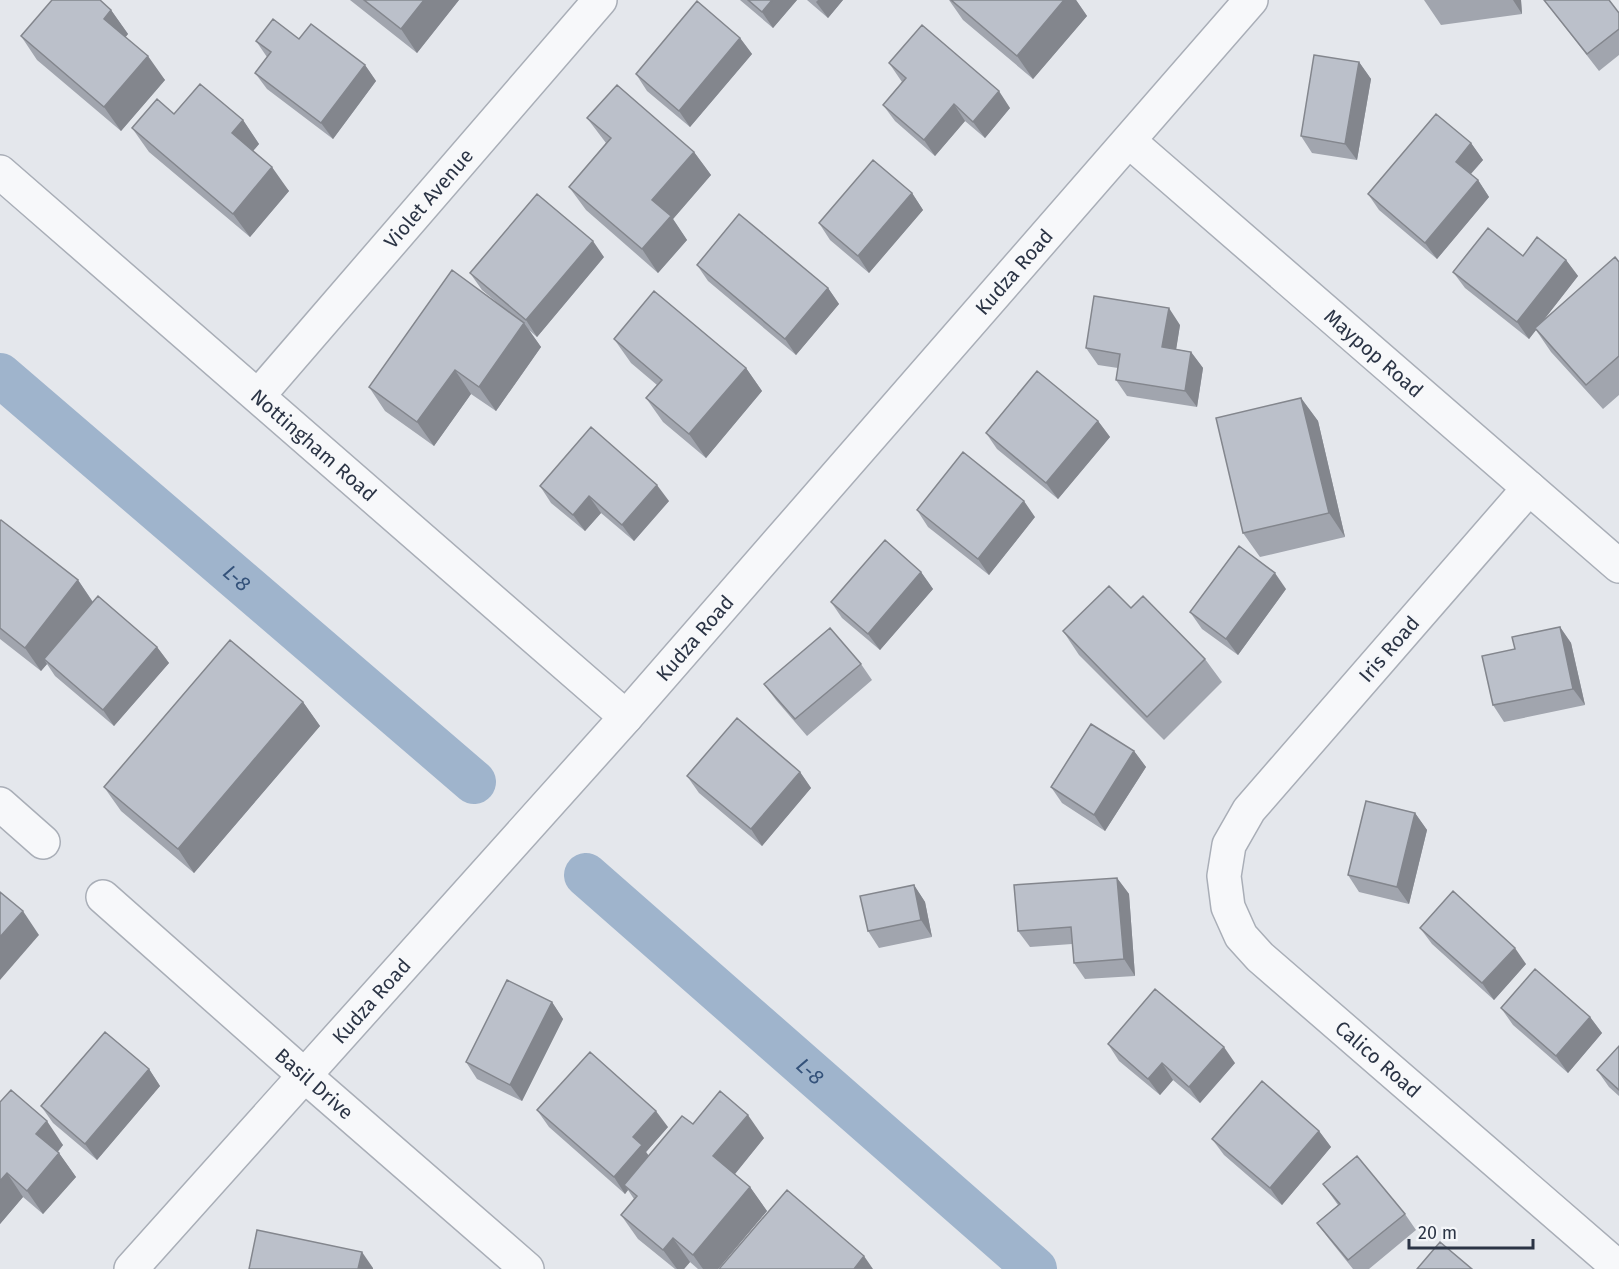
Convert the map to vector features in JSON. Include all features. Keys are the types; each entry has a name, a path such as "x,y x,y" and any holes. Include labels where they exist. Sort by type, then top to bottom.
{"street":[{"name":"Violet Avenue","path":"258,396 600,0"},
{"name":"Kudza Road","path":"131,1269 626,717 1251,0"},
{"name":"Maypop Road","path":"1129,141 1619,566"},
{"name":"Nottingham Road","path":"0,172 626,717"},
{"name":"Iris Road","path":"1249,810 1529,488"},
{"path":"0,804 43,842"},
{"name":"Calico Road","path":"1249,810 1229,845 1224,876 1228,907 1241,936 1260,957 1619,1268"},
{"name":"Basil Drive","path":"104,897 527,1269"}],"building":[{"path":"52,0 100,0 111,10 104,19 148,56 104,107 21,36"},
{"path":"364,0 424,0 401,29"},
{"path":"748,0 772,0 762,12"},
{"path":"951,0 1064,0 1017,56"},
{"path":"1544,0 1609,0 1619,13 1619,29 1587,54"},
{"path":"697,1 740,38 679,111 636,74"},
{"path":"273,19 299,39 311,24 365,65 321,123 255,73 271,52 256,41"},
{"path":"922,25 999,91 973,122 954,104 924,140 883,105 906,78 889,63"},
{"path":"1314,55 1359,62 1345,144 1301,136"},
{"path":"200,84 243,120 232,133 272,167 233,214 132,128 157,99 174,114"},
{"path":"617,85 694,152 652,200 671,216 642,249 569,187 611,138 587,118"},
{"path":"1436,114 1471,143 1456,162 1478,180 1425,243 1368,194"},
{"path":"873,160 912,193 858,256 819,223"},
{"path":"537,194 593,241 526,320 470,273"},
{"path":"739,214 828,288 785,339 697,265"},
{"path":"1488,228 1523,256 1537,237 1566,260 1517,322 1453,272"},
{"path":"1615,257 1619,262 1619,356 1586,385 1535,328"},
{"path":"452,270 524,323 479,387 455,370 417,422 369,387"},
{"path":"654,291 746,368 689,434 646,398 662,380 614,339"},
{"path":"1094,296 1169,308 1162,347 1191,352 1185,391 1116,380 1120,354 1086,348"},
{"path":"1037,371 1098,421 1046,483 986,433"},
{"path":"1301,398 1329,513 1243,533 1216,418"},
{"path":"591,427 657,485 622,525 589,496 573,515 540,486"},
{"path":"963,452 1024,501 978,559 917,510"},
{"path":"1,520 78,580 25,648 0,628"},
{"path":"885,540 921,572 868,634 831,602"},
{"path":"1239,546 1275,573 1226,639 1190,612"},
{"path":"1109,586 1131,608 1143,596 1205,659 1147,717 1063,631"},
{"path":"98,596 157,647 103,710 44,659"},
{"path":"1560,627 1573,689 1493,705 1482,656 1515,649 1512,637"},
{"path":"830,628 861,664 795,719 764,684"},
{"path":"230,640 303,702 178,849 104,787"},
{"path":"737,718 800,772 751,829 687,776"},
{"path":"1091,724 1134,751 1094,815 1051,787"},
{"path":"1366,801 1415,813 1397,887 1348,875"},
{"path":"1117,878 1124,959 1074,963 1071,927 1018,931 1014,885"},
{"path":"914,885 921,920 868,931 860,896"},
{"path":"1453,891 1515,948 1482,983 1420,928"},
{"path":"0,892 23,911 0,937"},
{"path":"1535,969 1590,1017 1556,1056 1501,1008"},
{"path":"507,980 552,1002 510,1085 466,1062"},
{"path":"1155,989 1224,1047 1189,1087 1162,1063 1148,1079 1108,1044"},
{"path":"105,1032 149,1069 85,1144 41,1106"},
{"path":"1619,1046 1619,1090 1597,1070"},
{"path":"590,1052 656,1111 633,1137 642,1145 614,1177 537,1110"},
{"path":"1262,1081 1319,1131 1270,1188 1212,1139"},
{"path":"11,1090 47,1121 36,1134 59,1153 27,1191 7,1173 0,1181 0,1102"},
{"path":"720,1091 748,1115 713,1156 750,1187 693,1255 673,1238 663,1250 621,1215 637,1196 624,1185 682,1116 693,1124"},
{"path":"1357,1156 1405,1214 1348,1260 1317,1223 1340,1204 1323,1184"},
{"path":"787,1190 864,1256 854,1269 719,1269"},
{"path":"257,1230 362,1252 358,1269 249,1269"},
{"path":"1440,1242 1472,1269 1417,1269"}],"waterway":[{"name":"L-8","path":"0,375 474,782"},
{"name":"L-8","path":"586,875 1035,1269"}]}
